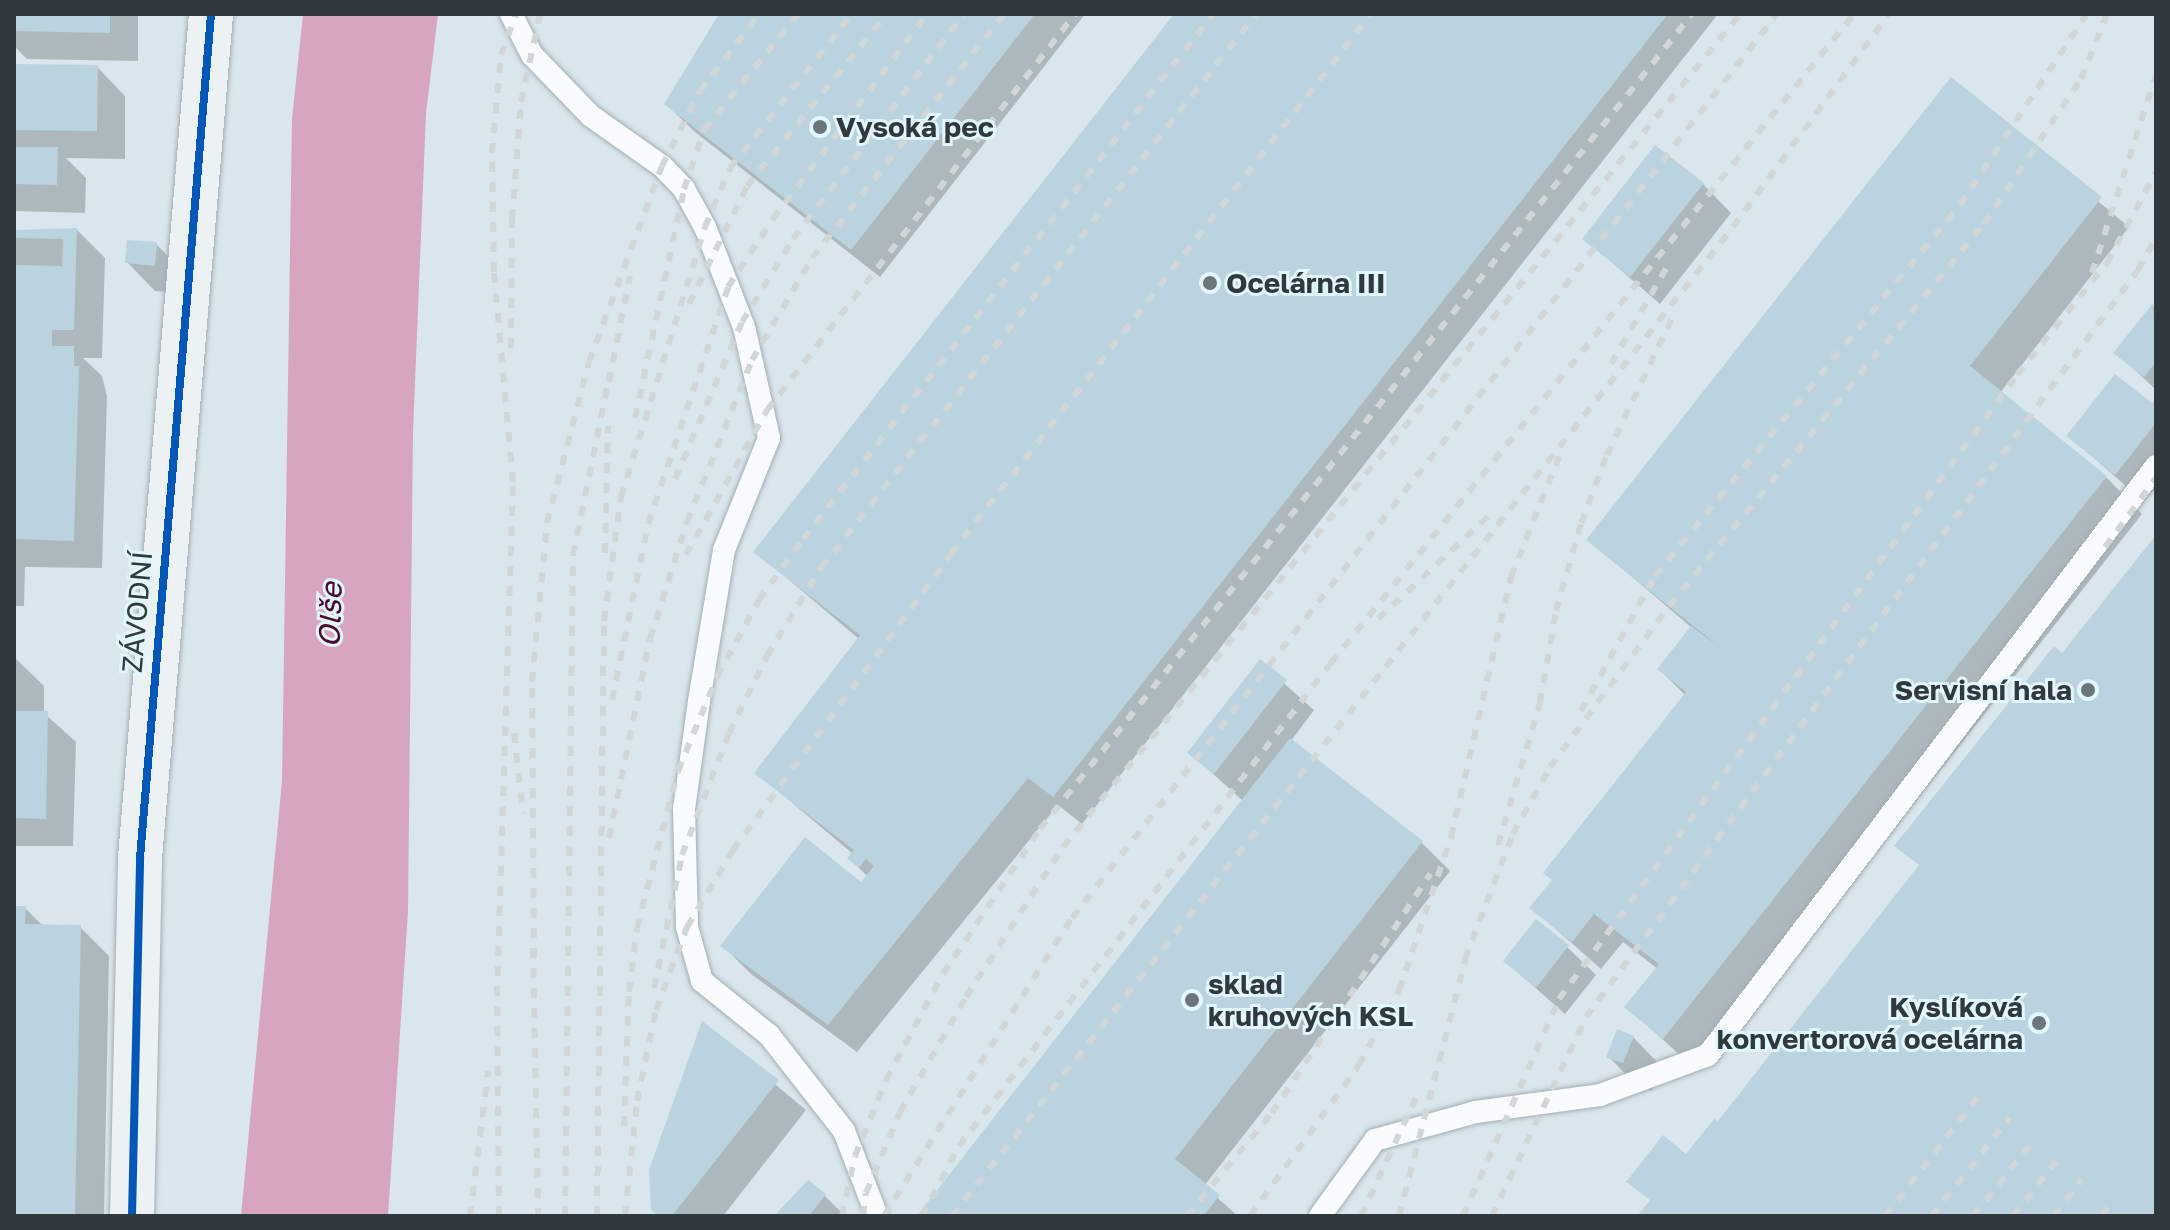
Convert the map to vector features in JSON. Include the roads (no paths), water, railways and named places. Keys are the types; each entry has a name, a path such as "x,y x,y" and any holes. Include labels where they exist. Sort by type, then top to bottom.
{"street":[{"name":"ZÁVODNÍ","path":"132,1216 140,858 211,14"}],"lane":[{"path":"511,14 532,55 591,116 662,166 684,189 705,227 744,327 769,438 724,550 684,809 687,927 702,981 769,1035 844,1131 877,1216"},
{"path":"1320,1216 1375,1140 1476,1112 1600,1095 1708,1055 2156,466"}],"water":[{"name":"Olše","path":"303,14 438,14 426,113 413,432 408,911 388,1216 241,1216 282,781 292,119"}],"railway":[{"path":"499,1216 497,996 513,482 494,272 492,153 501,55 516,14"},
{"path":"511,348 512,219 521,102 540,14"},
{"path":"534,958 532,682 547,523 589,362 662,166 700,91 759,14"},
{"path":"635,418 684,189 704,130 798,14"},
{"path":"597,1216 604,621 621,497 705,227 730,168 852,14"},
{"path":"689,304 747,186 887,14"},
{"path":"612,700 648,524 728,287 773,219 927,14"},
{"path":"675,479 742,322 793,239 964,14"},
{"path":"609,838 650,639 687,522 752,360 812,258 1004,14"},
{"path":"686,555 767,410 1075,14"},
{"path":"624,1126 629,992 637,928 678,771 717,677 759,600 803,539 1213,14"},
{"path":"654,988 682,855 729,733 767,656 821,568 1256,14"},
{"path":"625,1216 637,1101 656,1010 687,927 733,850 951,554 1371,14"},
{"path":"842,1216 855,1156 886,1080 943,974 1040,829 1692,14"},
{"path":"863,1216 866,1193 900,1112 966,997 1063,847 1740,14"},
{"path":"884,1216 1072,918 1777,14"},
{"path":"922,1216 959,1146 1331,663 1854,14"},
{"path":"952,1216 1733,227 1889,14"},
{"path":"1581,711 1655,576 1960,205 2087,14"},
{"path":"1465,959 1513,834 1550,767 1669,606 1984,224 2081,79 2107,14"},
{"path":"2092,273 2156,75"},
{"path":"1463,1216 1559,999 2017,375 2107,263 2156,172"},
{"path":"1492,1216 1586,1017 2138,270 2156,238"},
{"path":"1611,364 1671,260"},
{"path":"609,382 630,276"},
{"path":"1498,845 1540,703 1556,611 1581,523 1607,455 1675,312"},
{"path":"565,1216 573,555 610,373"},
{"path":"605,553 608,426"},
{"path":"1250,1216 1359,1065 1399,990 1451,837 1511,577 1563,447"},
{"path":"2105,547 2156,478"},
{"path":"1378,619 1495,510"},
{"path":"514,733 523,813"},
{"path":"1187,1216 1272,1113 1430,874"},
{"path":"533,948 538,1216"},
{"path":"1399,1216 1468,949"},
{"path":"470,1216 488,1071"},
{"path":"1361,1216 1418,1093"},
{"path":"1885,1216 1978,1097"},
{"path":"1932,1216 2009,1118"},
{"path":"1973,1216 2034,1140"},
{"path":"2013,1216 2057,1160"},
{"path":"2054,1216 2082,1179"},
{"path":"2102,1216 2112,1202"}],"place":[{"name":"Vysoká pec","path":"820,127"},
{"name":"Ocelárna III","path":"1210,283"},
{"name":"Servisní hala","path":"2088,690"},
{"name":"sklad kruhových KSL","path":"1192,1000"},
{"name":"Kyslíková konvertorová ocelárna","path":"2039,1023"}]}
